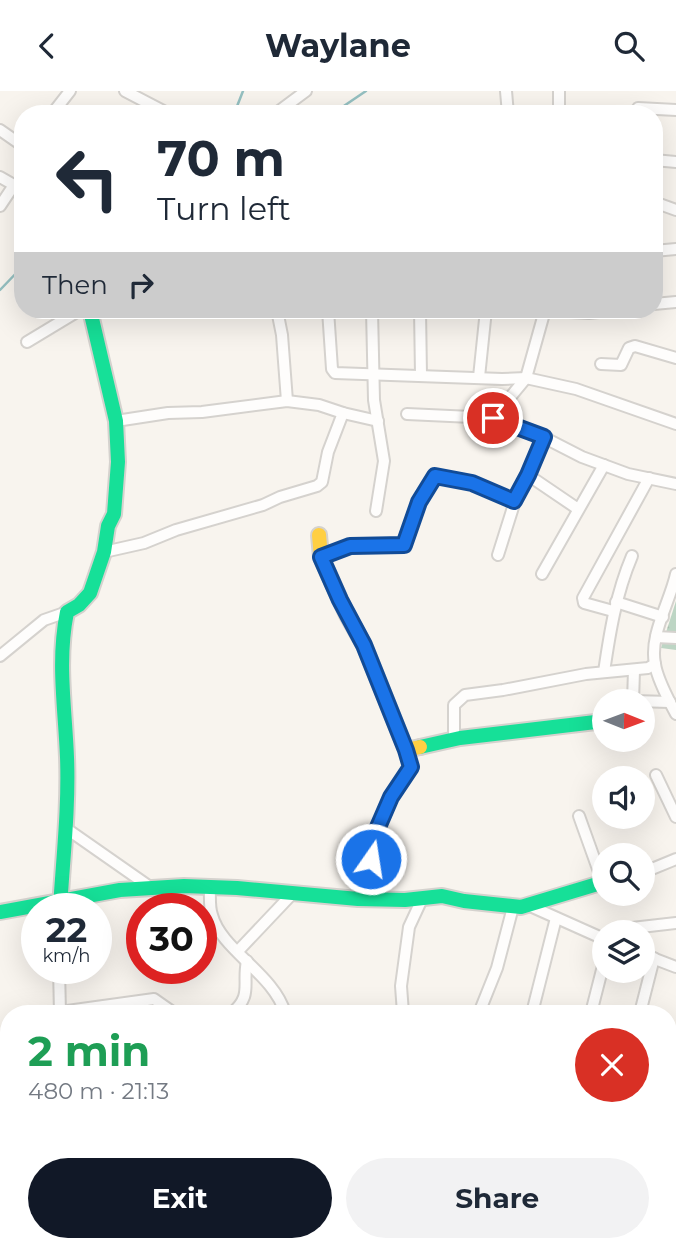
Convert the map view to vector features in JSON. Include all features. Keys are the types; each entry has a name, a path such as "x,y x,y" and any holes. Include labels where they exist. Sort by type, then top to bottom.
{"street":[{"path":"59,105 70,91"},
{"path":"125,91 152,105"},
{"path":"287,105 306,91"},
{"path":"0,206 14,190"},
{"path":"27,342 65,319"},
{"path":"0,656 44,619 67,612 90,593 104,552 108,526 114,514 118,463 116,421 92,319"},
{"path":"279,319 287,401"},
{"path":"329,319 333,372 526,378 598,395 676,423"},
{"path":"372,319 374,400 384,461 376,511"},
{"path":"420,319 421,375"},
{"path":"479,377 485,319"},
{"path":"493,418 526,378 542,319"},
{"path":"601,364 621,365 629,348 635,346 676,358"},
{"path":"116,421 287,401 319,405 378,421"},
{"path":"104,552 144,543 176,530 317,486 322,482 328,452 343,413"},
{"path":"407,414 493,418 628,474 676,484"},
{"path":"498,555 514,501 544,437"},
{"path":"542,574 604,465"},
{"path":"528,475 578,509"},
{"path":"321,557 350,546 404,545 419,502 435,476 472,483 514,501"},
{"path":"649,478 583,598 588,606 615,607 663,618"},
{"path":"319,535 321,557 364,645 406,750 410,771 391,797 372,841 373,878 379,899"},
{"path":"604,672 615,607 632,556"},
{"path":"676,574 656,638 654,664 676,714"},
{"path":"62,893 67,829 67,755 59,660 60,641 67,612"},
{"path":"656,638 676,638"},
{"path":"454,739 454,705 465,695 604,672 634,670 654,664"},
{"path":"633,689 634,670"},
{"path":"655,702 670,702"},
{"path":"406,750 454,739 592,722"},
{"path":"656,775 676,817"},
{"path":"579,816 592,852"},
{"path":"67,829 150,887"},
{"path":"655,868 676,859"},
{"path":"521,906 592,886"},
{"path":"112,894 150,887 210,887 379,899 442,896 521,906 592,934"},
{"path":"210,887 212,915 224,936 271,986 282,1005"},
{"path":"237,951 292,894"},
{"path":"402,1005 401,986 409,927 422,899"},
{"path":"482,1005 521,906"},
{"path":"0,912 21,909"},
{"path":"534,1005 556,918"},
{"path":"655,925 676,923"},
{"path":"655,958 676,967"},
{"path":"240,1005 246,994 247,961"},
{"path":"593,1005 599,983"},
{"path":"642,1005 648,983"},
{"path":"59,984 60,1005"},
{"path":"111,1005 154,999 163,1005"}],"green space":[{"path":"676,601 676,650 661,648"}],"waterway":[{"path":"238,105 243,91"},
{"path":"345,105 366,91"},
{"path":"0,290 14,275"}],"traffic: fast":[{"path":"61,893 67,795 62,684 64,630 67,612 79,605 90,593 104,552 108,526 114,514 118,462 116,421 92,319"},
{"path":"420,747 460,738 592,722"},
{"path":"0,912 120,890 184,886 358,899 405,900 442,896 521,907 592,886"}],"traffic: slow":[{"path":"319,535 321,557 347,615 364,645 406,750 420,747"}],"route":[{"path":"371,859 372,841 391,797 411,767 364,645 347,615 321,557 350,546 404,545 419,502 435,476 472,483 514,501 544,437 493,418"}]}
